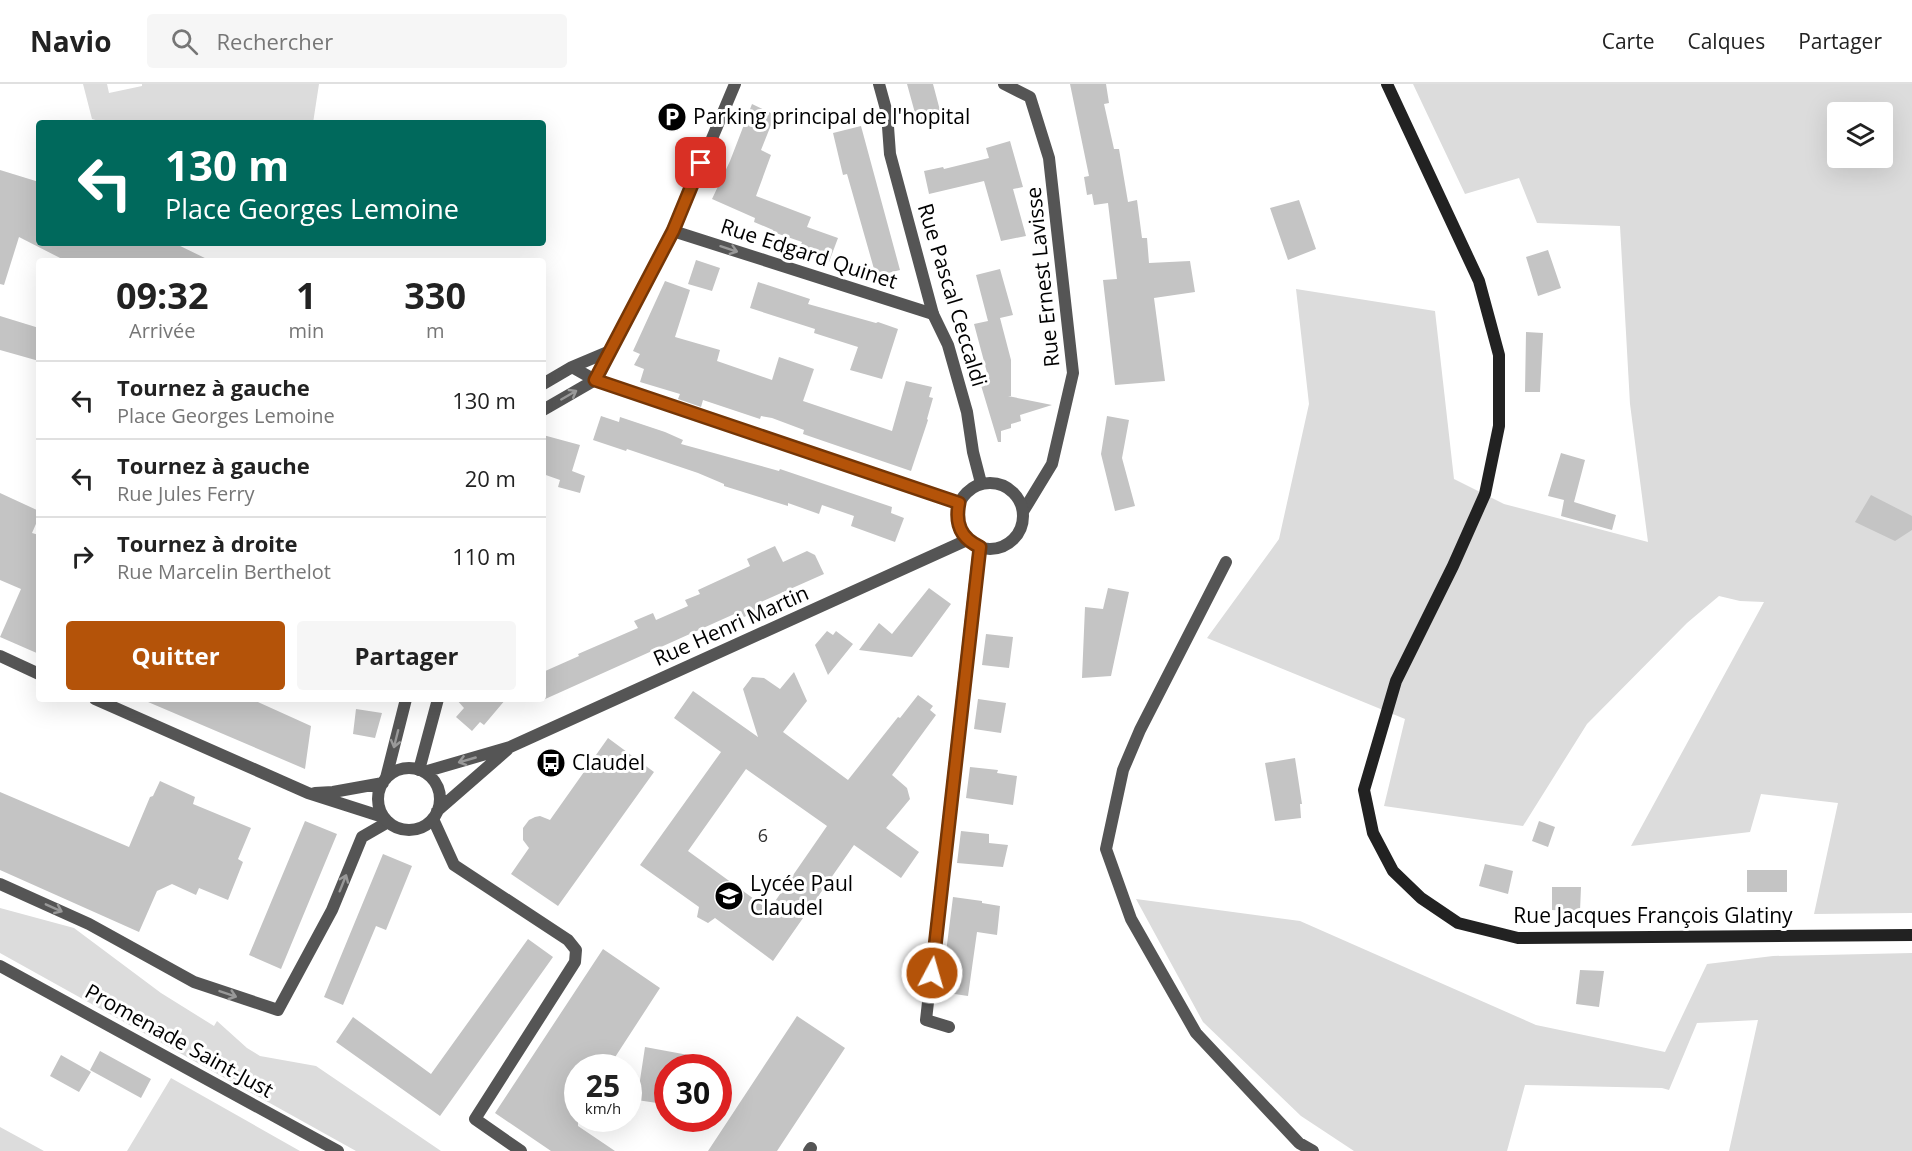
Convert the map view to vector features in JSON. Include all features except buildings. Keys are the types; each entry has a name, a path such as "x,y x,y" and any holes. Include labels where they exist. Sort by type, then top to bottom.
{"main road":[{"name":"Rue Jacques François Glatiny","path":"1387,84 1479,281 1498,355 1499,426 1485,494 1453,566 1396,681 1364,790 1373,833 1393,872 1421,898 1458,923 1518,938 1912,935"}],"street":[{"path":"546,408 595,380 673,231 735,84"},
{"name":"Rue Pascal Ceccaldi","path":"879,84 887,113 890,154 933,314 948,345 967,412 973,452 981,483"},
{"name":"Rue Ernest Lavisse","path":"1004,84 1030,97 1050,158 1073,373 1052,464 1024,510"},
{"name":"Rue Edgard Quinet","path":"673,231 933,314"},
{"path":"546,382 572,367 610,351"},
{"path":"572,367 595,380 959,503"},
{"path":"981,483 1003,484 1013,490 1024,510 1024,521 1020,532 1002,547 991,549 980,547 967,540 957,523 959,503 964,494 981,483"},
{"name":"Rue Henri Martin","path":"422,771 510,747 967,540"},
{"path":"949,1027 926,1020 980,547"},
{"path":"1226,562 1140,730 1123,770 1106,849 1131,919 1196,1033 1299,1143 1313,1151"},
{"path":"0,656 36,673"},
{"path":"102,702 308,793 386,819 406,830 426,825 435,815 440,802 436,785 422,771 402,769 384,780 333,792 308,793"},
{"path":"386,819 378,801 405,702"},
{"path":"422,771 437,702"},
{"name":"Rue Henri Martin","path":"435,815 510,747"},
{"path":"435,815 454,865 568,940 576,950 575,962 475,1119 521,1151"},
{"path":"0,884 89,924 194,982 278,1010 332,909 362,837 386,819"},
{"name":"Promenade Saint-Just","path":"0,966 338,1151"}],"shaded area":[{"path":"83,84 107,84 109,93 142,86 142,84 319,84 313,120 92,119"},
{"path":"1413,84 1912,84 1912,913 1814,914 1838,803 1761,794 1750,832 1631,846 1764,602 1740,601 1719,596 1687,623 1587,724 1523,826 1384,806 1405,719 1207,638 1279,539 1309,404 1296,289 1435,311 1454,479 1504,504 1648,542 1630,404 1620,226 1537,223 1519,178 1465,194"},
{"path":"1136,899 1300,921 1536,1025 1665,1052 1707,964 1773,956 1912,953 1912,1151 1729,1151 1758,1020 1697,1023 1669,1090 1525,1085 1507,1151 1354,1151 1301,1116 1203,1022"},
{"path":"0,908 74,928 161,993 214,1026 217,1021 247,1048 260,1056 316,1066 441,1151 356,1151 0,953"},
{"path":"171,1078 300,1151 127,1151"},
{"path":"0,1127 44,1151 0,1151"}],"place":[{"name":"Parking principal de l'hopital","path":"672,117"},
{"name":"Claudel","path":"551,763"},
{"name":"Lycée Paul Claudel","path":"729,896"}],"route":[{"path":"701,163 673,231 595,380 959,503 957,523 961,532 967,540 980,547 932,973"}]}
